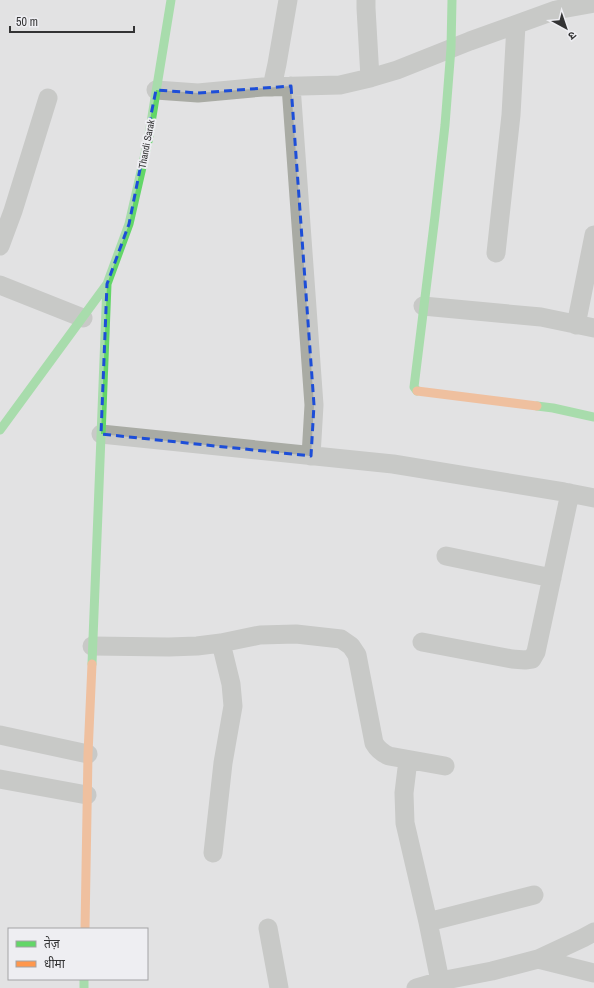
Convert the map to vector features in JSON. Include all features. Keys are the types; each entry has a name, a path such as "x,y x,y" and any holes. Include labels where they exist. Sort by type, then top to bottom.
{"street":[{"name":"Thandi Sarak","path":"107,284 129,224 148,141 171,0"},
{"path":"272,87 288,0"},
{"path":"366,0 370,78"},
{"path":"452,0 451,48 445,125 414,387 418,392 553,408 594,417"},
{"path":"156,90 198,93 272,87 340,85 397,70 451,48 516,25 543,7 556,10 594,3"},
{"path":"496,253 511,115 516,25"},
{"path":"291,86 314,405 311,456"},
{"path":"0,246 13,211 48,98"},
{"path":"423,306 541,317 585,327 594,234"},
{"path":"0,430 107,284"},
{"path":"85,928 88,754 107,284"},
{"path":"0,285 83,318"},
{"path":"100,434 394,464 594,498"},
{"path":"422,642 512,659 532,659 536,652 570,493"},
{"path":"446,556 552,578"},
{"path":"92,646 197,646 260,635 296,634 341,639 351,646 357,655 374,743 378,749 383,754 389,756 444,766"},
{"path":"213,853 223,763 233,706 231,684 221,643"},
{"path":"0,735 88,754"},
{"path":"408,760 404,793 405,823 440,981"},
{"path":"0,779 87,795"},
{"path":"428,922 534,895"},
{"path":"268,928 279,988"},
{"path":"416,988 440,981 538,959 594,932"},
{"path":"538,959 594,973"}],"highlighted area":[{"path":"291,86 314,405 311,456 101,434 107,284 129,224 156,90 198,93"}],"traffic: fast":[{"path":"0,430 107,284 129,224 148,141 171,0"},
{"path":"417,391 414,387 445,125 451,48 452,0"},
{"path":"92,664 107,284"},
{"path":"537,406 594,417"},
{"path":"84,980 84,988"}],"traffic: slow":[{"path":"417,391 537,406"},
{"path":"85,928 88,754 92,664"}]}
